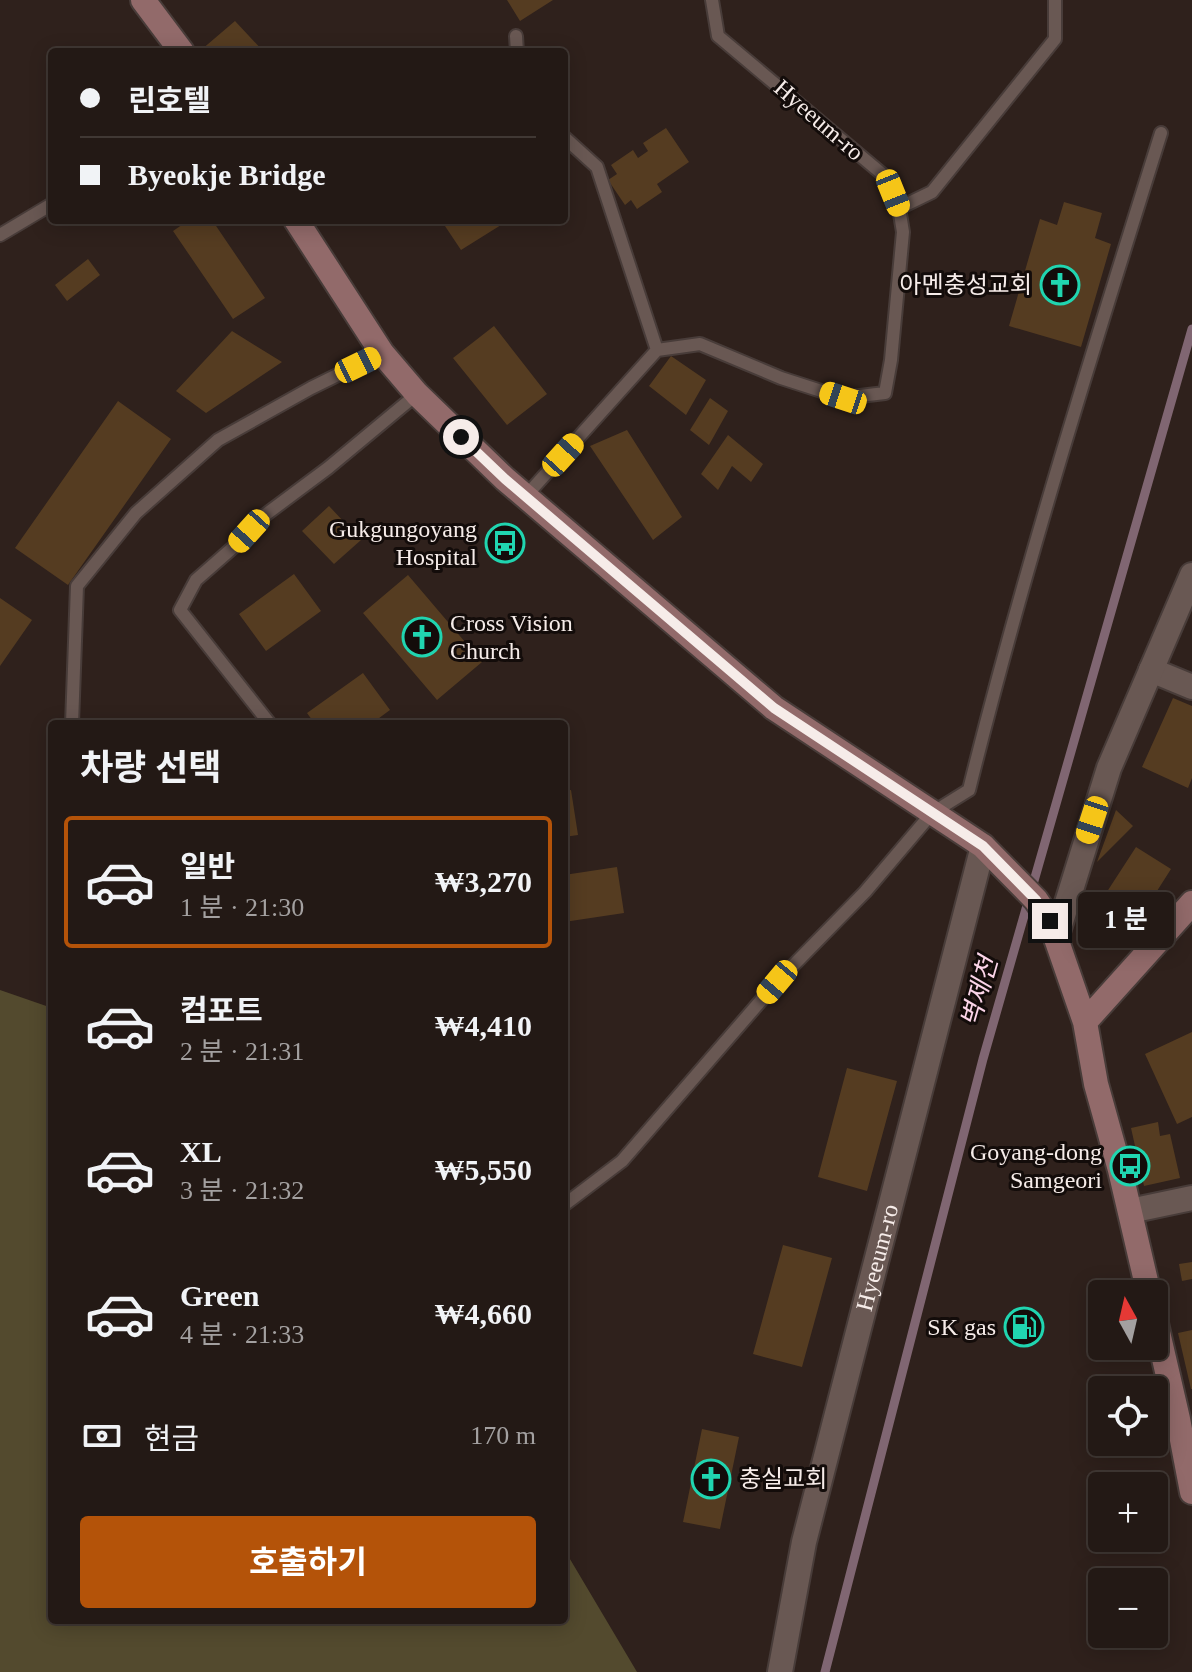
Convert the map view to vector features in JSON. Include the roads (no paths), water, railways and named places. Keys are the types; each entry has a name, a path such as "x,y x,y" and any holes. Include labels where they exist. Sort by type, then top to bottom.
{"main road":[{"path":"143,0 179,48"},
{"path":"299,224 382,353 417,394 525,497 774,708 990,853 1036,900 1053,930 1085,1022 1096,1084 1146,1280"},
{"path":"1085,1022 1192,903"},
{"path":"1168,1360 1185,1415 1192,1492"}],"street":[{"path":"1053,930 1109,768 1192,575"},
{"path":"1151,670 1192,687"},
{"name":"Hyeeum-ro","path":"780,1672 804,1542 990,853"},
{"path":"1130,1211 1192,1198"}],"lane":[{"name":"Hyeeum-ro","path":"657,350 700,344 781,378 843,398 885,393 891,360 903,232 899,208 887,178 718,36 712,0"},
{"path":"899,208 932,192 1055,39 1055,0"},
{"path":"516,36 517,48"},
{"path":"568,1202 622,1161 641,1141 777,982 865,892 932,813 969,790 1001,662 1161,133"},
{"path":"525,497 657,350 597,167 568,141"},
{"path":"0,235 48,206"},
{"path":"72,720 77,586 136,513 218,440 382,353"},
{"path":"267,720 180,610 196,580 261,518 328,468 417,394"}],"waterway":[{"name":"벽제천","path":"825,1672 983,1059 1192,329"}],"place":[{"name":"아멘충성교회","path":"1060,285"},
{"name":"Gukgungoyang Hospital","path":"505,543"},
{"name":"Cross Vision Church","path":"422,637"},
{"name":"Goyang-dong Samgeori","path":"1130,1166"},
{"name":"SK gas","path":"1024,1327"},
{"name":"충실교회","path":"711,1479"}]}
